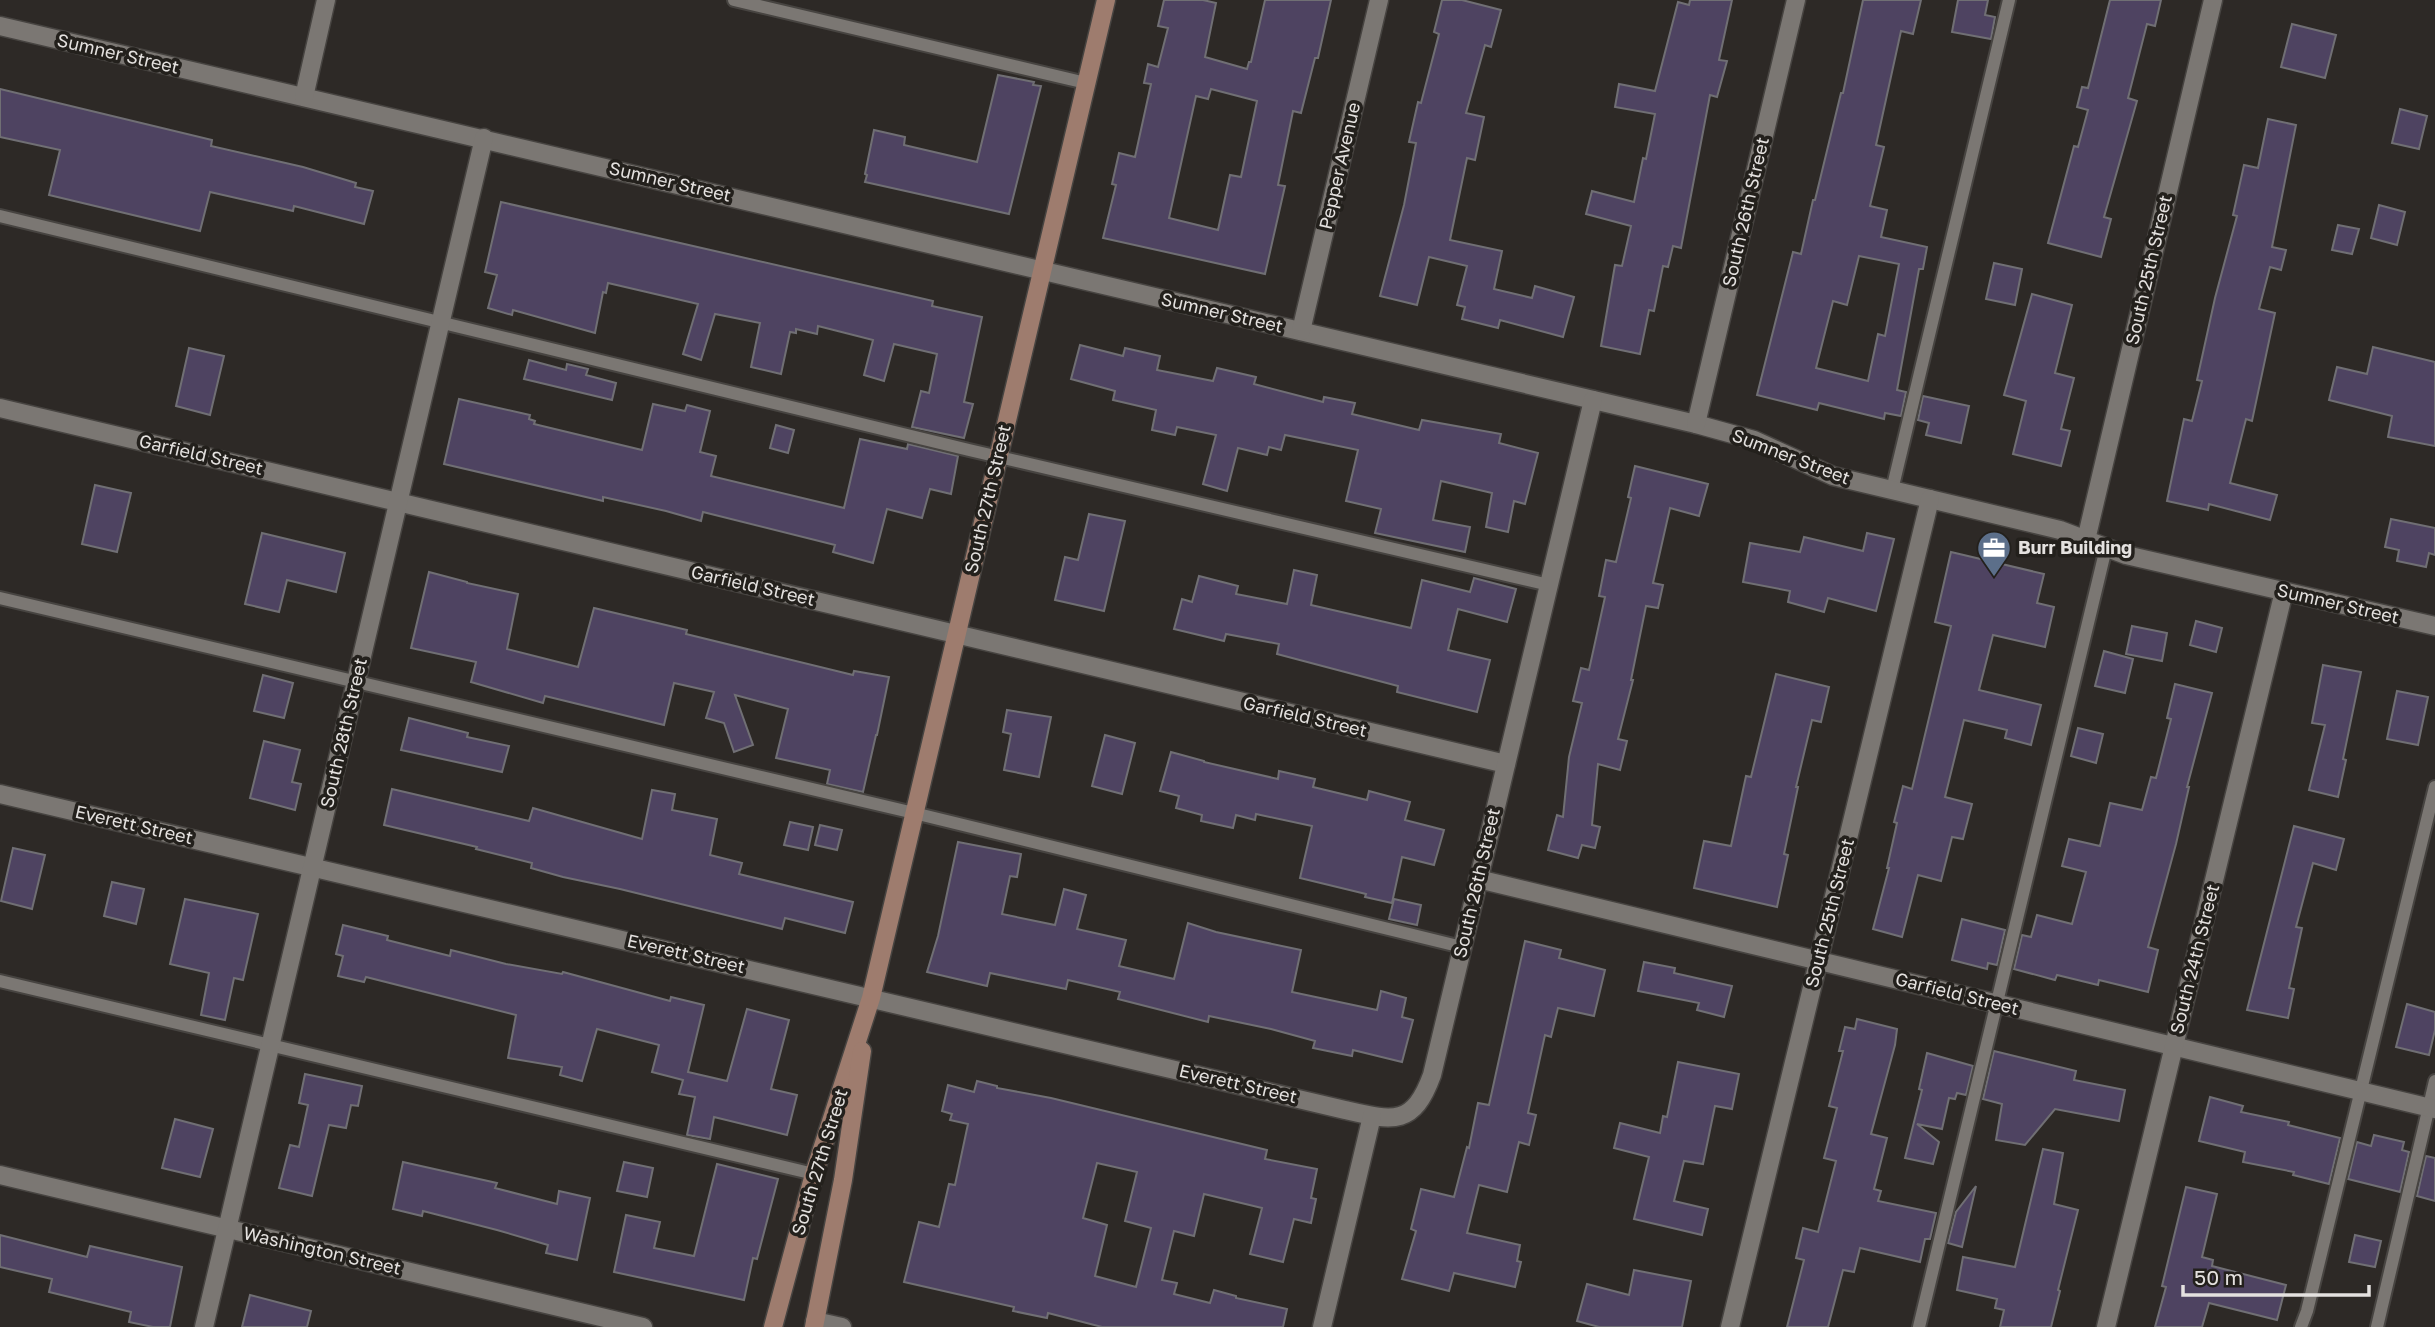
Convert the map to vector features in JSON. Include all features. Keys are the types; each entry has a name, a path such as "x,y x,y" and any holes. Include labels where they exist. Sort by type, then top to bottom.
{"main road":[{"name":"South 27th Street","path":"773,1327 814,1174 870,998 1106,0"},
{"name":"South 27th Street","path":"814,1324 843,1180 870,998"}],"street":[{"path":"304,97 326,0"},
{"name":"Pepper Avenue","path":"1301,331 1379,0"},
{"name":"South 26th Street","path":"1696,424 1796,0"},
{"name":"South 25th Street","path":"2086,540 2213,0"},
{"name":"Sumner Street","path":"0,26 1696,424 1754,440 1833,476 2060,530 2126,555 2435,626"},
{"name":"South 28th Street","path":"204,1327 484,138"},
{"name":"South 26th Street","path":"1372,1116 1396,1118 1413,1110 1424,1097 1432,1075 1593,400"},
{"name":"Garfield Street","path":"0,408 1506,764"},
{"name":"South 25th Street","path":"1730,1327 1930,499"},
{"name":"South 24th Street","path":"2106,1327 2284,591"},
{"name":"Everett Street","path":"0,794 1372,1116"},
{"name":"Garfield Street","path":"1478,879 2432,1108"},
{"path":"1322,1327 1372,1116"},
{"name":"Washington Street","path":"0,1175 643,1327"},
{"path":"814,1324 842,1327"}],"lane":[{"path":"734,0 1086,83"},
{"path":"1892,490 2008,0"},
{"path":"0,216 440,324 1549,585"},
{"path":"1919,1327 2106,548"},
{"path":"0,598 914,813 1462,947"},
{"path":"2301,1327 2362,1091 2435,787"},
{"path":"0,981 814,1174"},
{"path":"2377,1327 2432,1108 2435,1080"}],"building":[{"path":"1164,0 1203,0 1216,3 1205,57 1247,69 1251,62 1265,0 1331,0 1318,58 1315,58 1301,113 1293,111 1278,185 1285,186 1265,274 1103,238 1116,185 1112,184 1119,153 1135,157 1151,84 1144,83 1148,64 1158,67 1168,28 1158,26","holes":["1211,89 1257,101 1241,177 1230,175 1218,230 1169,218 1196,96 1208,99"]},
{"path":"1442,0 1462,0 1501,10 1491,47 1485,45 1466,113 1484,117 1475,160 1467,158 1450,240 1502,251 1494,289 1532,298 1535,286 1574,297 1563,337 1500,320 1498,328 1462,319 1465,307 1457,305 1467,266 1429,257 1417,305 1380,296 1404,205 1416,143 1409,142 1439,34 1434,32"},
{"path":"1690,0 1732,0 1719,60 1727,61 1717,97 1710,95 1681,248 1673,246 1668,267 1663,266 1654,311 1649,310 1640,354 1601,346 1615,265 1622,266 1631,226 1586,214 1592,191 1634,202 1655,114 1615,107 1619,84 1655,91 1678,2 1689,5"},
{"path":"1863,0 1921,0 1913,34 1901,31 1876,145 1884,147 1870,206 1887,210 1881,237 1927,247 1923,269 1919,269 1897,390 1906,392 1901,416 1885,413 1884,419 1819,403 1817,410 1757,395 1793,252 1801,254 1843,93","holes":["1859,256 1899,264 1885,336 1878,334 1868,381 1816,368 1833,301 1847,305"]},
{"path":"1958,0 1988,0 1985,15 1995,17 1991,39 1952,32"},
{"path":"2110,0 2161,0 2155,26 2147,24 2128,98 2137,101 2104,217 2111,219 2101,257 2048,243 2074,146 2078,147 2088,110 2077,107 2082,87 2088,88"},
{"path":"2292,24 2336,35 2325,78 2281,67"},
{"path":"998,75 1034,82 1033,85 1041,86 1009,214 865,182 874,130 905,137 904,145 977,162"},
{"path":"0,89 212,140 211,146 303,167 356,183 355,187 373,191 364,224 294,206 293,211 210,192 200,231 49,195 60,150 0,137"},
{"path":"2400,109 2427,116 2419,149 2392,143"},
{"path":"2268,119 2296,125 2272,247 2286,250 2281,270 2270,267 2259,309 2275,313 2252,421 2246,419 2230,483 2277,495 2270,520 2209,504 2208,510 2167,501 2184,419 2192,421 2202,381 2197,380 2237,216 2233,215 2244,165 2258,168"},
{"path":"501,202 933,301 932,306 982,317 964,402 973,404 964,438 912,427 921,391 929,393 937,354 894,344 884,381 864,375 873,340 818,326 817,334 796,329 796,333 790,332 781,374 751,367 760,323 715,314 701,360 683,354 698,304 608,283 606,293 603,292 595,333 513,310 512,315 488,308 497,275 485,272"},
{"path":"2379,205 2405,212 2397,245 2371,238"},
{"path":"2338,225 2359,229 2352,254 2332,250"},
{"path":"1994,263 2022,269 2015,305 1986,299"},
{"path":"2032,294 2072,305 2055,373 2074,378 2061,429 2070,431 2061,466 2013,454 2026,401 2004,395"},
{"path":"1080,345 1123,356 1125,348 1160,356 1157,370 1213,381 1217,368 1256,377 1254,384 1323,402 1324,397 1355,403 1352,414 1419,430 1422,420 1501,434 1499,443 1538,453 1525,504 1514,501 1508,532 1486,527 1492,493 1441,481 1433,520 1470,527 1465,552 1375,533 1381,509 1346,501 1358,450 1285,435 1281,450 1269,447 1267,455 1238,448 1227,491 1203,484 1216,435 1177,427 1175,435 1152,430 1156,410 1113,400 1115,391 1071,379"},
{"path":"2373,347 2435,362 2435,446 2388,437 2392,416 2329,400 2337,367 2367,374"},
{"path":"189,348 224,356 210,415 176,406"},
{"path":"529,360 566,370 567,364 588,369 586,375 616,383 612,400 524,379"},
{"path":"1923,396 1969,406 1961,443 1926,435 1929,423 1918,420"},
{"path":"459,399 530,415 529,419 535,421 534,424 642,450 653,404 685,411 687,405 710,411 700,452 716,456 711,476 844,508 860,439 907,449 908,444 958,456 951,494 930,489 922,518 887,509 873,563 833,552 835,545 703,512 701,521 603,497 603,501 444,464"},
{"path":"776,425 794,430 788,453 770,448"},
{"path":"1635,466 1708,484 1699,516 1670,508 1653,583 1663,585 1658,608 1646,606 1633,680 1618,739 1627,741 1620,770 1598,764 1592,825 1600,827 1595,848 1582,845 1578,858 1548,850 1557,815 1563,817 1569,757 1582,703 1573,701 1581,668 1589,670 1605,597 1599,596 1606,560 1616,562 1631,498 1628,497"},
{"path":"95,485 131,493 117,552 82,544"},
{"path":"1089,514 1125,521 1104,611 1055,600 1065,557 1078,560"},
{"path":"2391,519 2435,528 2435,555 2429,553 2426,567 2397,561 2399,550 2385,547"},
{"path":"262,533 345,553 336,592 287,580 279,612 245,604"},
{"path":"1867,533 1894,539 1876,611 1828,598 1824,612 1788,602 1790,591 1743,582 1750,543 1800,552 1804,537 1863,551"},
{"path":"1951,552 2044,574 2037,603 2054,607 2045,647 1993,635 1979,690 2041,705 2031,745 2005,738 2007,730 1964,720 1945,797 1972,804 1963,839 1952,837 1941,881 1918,875 1902,937 1873,929 1889,868 1897,823 1894,822 1903,786 1912,789 1951,626 1935,622"},
{"path":"1294,570 1317,575 1311,605 1411,628 1422,580 1470,592 1474,578 1516,589 1507,622 1458,609 1448,650 1490,660 1477,712 1397,692 1398,686 1277,654 1279,644 1226,634 1224,641 1174,629 1182,599 1192,602 1199,576 1238,586 1236,594 1287,604"},
{"path":"429,572 518,594 507,649 578,667 594,608 687,630 686,634 853,675 854,671 889,677 863,792 827,784 830,770 776,758 788,709 735,695 753,745 734,752 724,723 706,718 714,692 674,683 664,725 545,696 543,703 471,682 476,662 411,648"},
{"path":"2196,621 2222,628 2216,652 2190,645"},
{"path":"2132,626 2167,633 2162,661 2126,654"},
{"path":"2104,651 2133,659 2125,693 2095,686"},
{"path":"2323,665 2361,672 2338,797 2309,790 2325,725 2312,723"},
{"path":"1776,674 1829,687 1821,722 1812,720 1796,787 1784,854 1788,855 1777,907 1694,888 1704,841 1731,846 1746,776 1751,777"},
{"path":"263,675 293,683 284,718 254,711"},
{"path":"2175,684 2212,693 2148,947 2158,950 2148,992 2099,980 2098,985 2057,975 2055,980 2014,969 2022,935 2031,937 2037,915 2072,924 2086,872 2062,866 2069,839 2100,846 2110,803 2142,810 2151,777 2156,778 2171,719 2167,718"},
{"path":"2397,691 2428,697 2418,745 2387,739"},
{"path":"1007,710 1051,717 1039,777 1004,770 1011,734 1003,732"},
{"path":"409,718 468,733 467,737 509,746 502,772 401,750"},
{"path":"2078,728 2103,734 2096,763 2071,756"},
{"path":"1105,735 1135,743 1122,794 1092,786"},
{"path":"264,741 300,750 292,782 301,784 295,810 250,798"},
{"path":"1171,752 1278,779 1279,771 1315,779 1313,787 1367,800 1369,791 1410,802 1405,820 1444,830 1434,865 1402,857 1392,903 1300,878 1312,826 1256,814 1255,820 1236,815 1233,828 1201,821 1202,815 1176,808 1179,796 1160,791"},
{"path":"392,789 529,821 533,808 642,839 652,790 675,794 672,810 717,819 710,855 742,863 739,874 853,902 845,933 785,918 782,929 563,877 531,868 532,863 476,849 477,847 384,825"},
{"path":"790,822 813,827 808,850 784,845"},
{"path":"820,825 842,830 837,850 815,845"},
{"path":"2294,826 2344,839 2336,870 2313,863 2296,927 2302,928 2289,988 2294,989 2288,1018 2247,1010"},
{"path":"958,842 1021,854 1017,877 1010,876 1002,914 1055,925 1064,889 1086,895 1077,929 1126,940 1119,966 1174,979 1188,923 1216,932 1301,950 1292,992 1377,1010 1381,991 1406,998 1402,1017 1413,1020 1402,1062 1353,1050 1352,1056 1313,1048 1315,1041 1209,1016 1208,1022 1118,999 1120,992 1068,980 1066,989 990,973 987,986 927,972 938,936"},
{"path":"13,848 45,855 32,909 1,901"},
{"path":"112,882 144,889 136,924 104,916"},
{"path":"185,899 258,914 243,980 234,978 225,1020 201,1015 209,973 170,964"},
{"path":"1394,899 1421,905 1417,925 1389,919"},
{"path":"1962,919 2005,930 1997,965 1988,963 1987,969 1952,960"},
{"path":"343,925 388,936 387,940 450,956 451,950 506,964 562,974 563,972 670,1001 671,997 704,1005 688,1072 727,1081 747,1009 789,1020 771,1089 797,1095 787,1135 714,1117 710,1139 687,1135 695,1097 679,1094 683,1080 652,1072 659,1045 597,1029 582,1081 560,1075 562,1067 508,1058 516,1015 366,977 364,982 338,976 343,956 336,954"},
{"path":"1525,941 1561,950 1559,958 1605,970 1594,1016 1558,1008 1551,1037 1545,1035 1528,1113 1536,1115 1529,1145 1519,1142 1507,1192 1479,1185 1467,1233 1520,1245 1517,1261 1521,1262 1515,1287 1454,1273 1449,1291 1402,1279 1416,1231 1411,1229 1421,1189 1454,1197 1467,1147 1469,1148 1478,1103 1489,1105"},
{"path":"1644,962 1675,968 1674,973 1732,986 1724,1017 1697,1010 1699,1003 1638,991"},
{"path":"2407,1004 2435,1012 2435,1030 2429,1055 2396,1047"},
{"path":"1857,1019 1897,1029 1871,1134 1887,1138 1874,1189 1881,1191 1878,1201 1936,1213 1930,1239 1925,1239 1920,1262 1860,1248 1854,1272 1843,1270 1828,1327 1787,1327 1804,1260 1796,1258 1803,1228 1818,1232 1836,1161 1824,1158 1837,1108 1829,1106 1843,1051 1839,1051 1845,1027 1855,1029"},
{"path":"1994,1051 2076,1071 2074,1080 2125,1090 2119,1121 2055,1109 2025,1145 1996,1140 2002,1104 1983,1099"},
{"path":"1927,1053 1973,1066 1966,1095 1957,1093 1955,1099 1949,1098 1942,1129 1917,1124 1939,1142 1933,1164 1905,1158 1922,1090 1919,1089"},
{"path":"1678,1062 1739,1074 1732,1109 1715,1106 1703,1164 1684,1161 1674,1201 1708,1209 1702,1235 1634,1219 1649,1157 1614,1148 1620,1123 1660,1133 1663,1116 1667,1117"},
{"path":"305,1074 362,1086 358,1106 351,1105 346,1128 329,1125 312,1196 279,1188 290,1145 299,1147 308,1105 299,1103"},
{"path":"977,1081 997,1088 1051,1098 1267,1150 1265,1159 1317,1169 1311,1198 1316,1199 1311,1223 1294,1219 1283,1262 1250,1254 1262,1208 1204,1194 1194,1236 1174,1231 1162,1280 1177,1283 1174,1294 1210,1303 1214,1290 1236,1298 1287,1309 1283,1327 1102,1327 1048,1313 1047,1318 1013,1311 1014,1307 904,1282 919,1222 939,1227 949,1184 955,1185 968,1124 950,1120 952,1114 942,1111 948,1085 974,1092","holes":["1097,1163 1137,1172 1125,1221 1151,1228 1136,1287 1095,1276 1107,1225 1083,1218"]},
{"path":"2210,1097 2243,1106 2241,1112 2289,1122 2288,1125 2340,1138 2329,1184 2293,1175 2294,1172 2243,1162 2245,1152 2199,1141"},
{"path":"175,1119 213,1129 200,1177 162,1168"},
{"path":"2374,1135 2404,1142 2402,1150 2409,1152 2400,1192 2348,1179 2357,1142 2371,1146"},
{"path":"2043,1149 2063,1153 2054,1204 2078,1210 2058,1290 2060,1291 2051,1327 2000,1327 2004,1310 1995,1308 1997,1299 1957,1290 1963,1257 2015,1267"},
{"path":"2426,1156 2435,1158 2435,1201 2417,1196"},
{"path":"403,1162 497,1183 495,1188 557,1204 559,1191 590,1198 577,1260 546,1253 548,1245 497,1230 423,1211 422,1216 393,1209"},
{"path":"624,1162 653,1168 647,1197 617,1191"},
{"path":"717,1164 778,1179 757,1259 753,1258 744,1300 614,1272 626,1215 660,1222 654,1248 694,1256"},
{"path":"1976,1186 1962,1247 1948,1243 1956,1212"},
{"path":"2186,1187 2217,1194 2202,1257 2213,1260 2212,1266 2286,1285 2277,1320 2209,1303 2202,1327 2155,1327"},
{"path":"0,1235 87,1257 90,1246 182,1267 170,1327 129,1322 131,1312 49,1292 52,1279 0,1267"},
{"path":"2355,1235 2381,1241 2375,1267 2349,1262"},
{"path":"1634,1270 1691,1281 1682,1327 1599,1327 1577,1321 1587,1284 1629,1295"},
{"path":"250,1295 311,1311 307,1327 242,1327"}],"place":[{"name":"Burr Building","path":"1994,578"}]}
